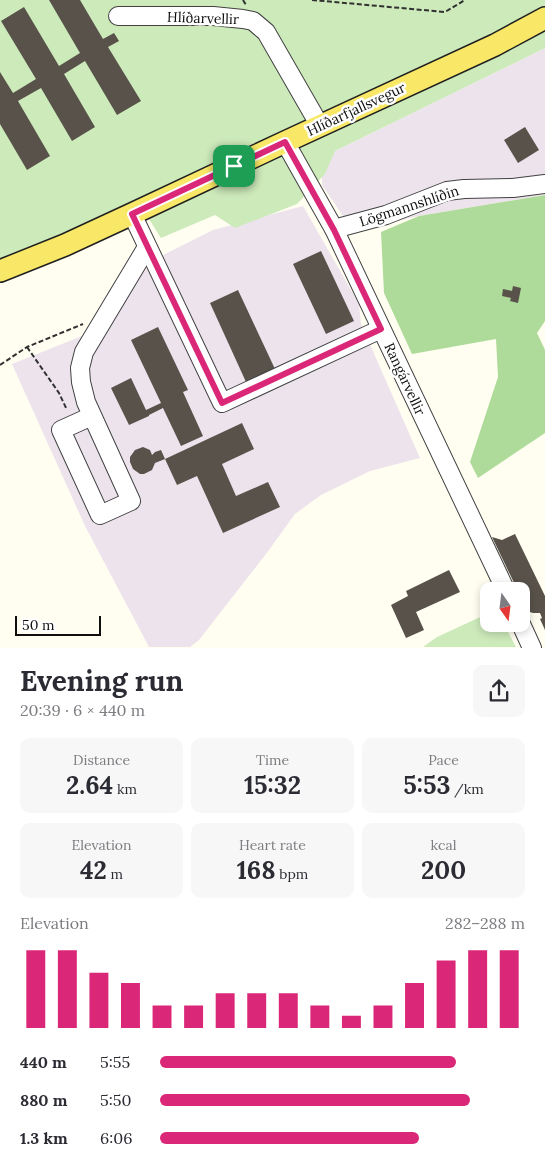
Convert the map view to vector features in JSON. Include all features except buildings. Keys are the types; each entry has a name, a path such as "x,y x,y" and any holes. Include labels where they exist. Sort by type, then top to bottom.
{"main road":[{"name":"Hlíðarfjallsvegur","path":"0,271 65,245 132,214 495,45 545,18"}],"street":[{"name":"Hlíðarvellir","path":"118,16 213,16 253,21 266,32 320,126"},
{"name":"Rangárvellir","path":"285,142 334,230 502,582"},
{"name":"Lögmannshlíðin","path":"334,230 386,215 447,191 513,188 545,184"},
{"path":"132,214 222,403 381,329"},
{"path":"92,416 61,430 100,515 131,501 86,402 80,368 84,352 147,247"},
{"path":"525,632 532,648"}],"path":[{"path":"312,0 445,12 465,0"},
{"path":"0,365 27,347 89,322"},
{"path":"27,347 59,393 74,424"}],"shaded area":[{"path":"545,48 545,195 419,216 353,231 322,185 322,164 328,151 335,151"},
{"path":"303,206 359,304 361,324 420,458 370,471 321,495 295,514 199,640 190,647 149,647 85,526 12,364 107,326 135,278 165,254 213,230"}],"green space":[{"path":"0,0 545,0 545,48 335,151 325,174 297,204 235,228 215,215 161,238 140,205 0,260"},
{"path":"545,195 545,321 537,333 545,350 545,433 478,478 470,462 498,377 496,339 412,354 384,293 381,232 419,216"},
{"path":"480,617 480,632 508,632 516,647 423,647 437,637"}],"route":[{"path":"285,142 334,230 381,329 222,403 132,214 234,166 285,142"}]}
